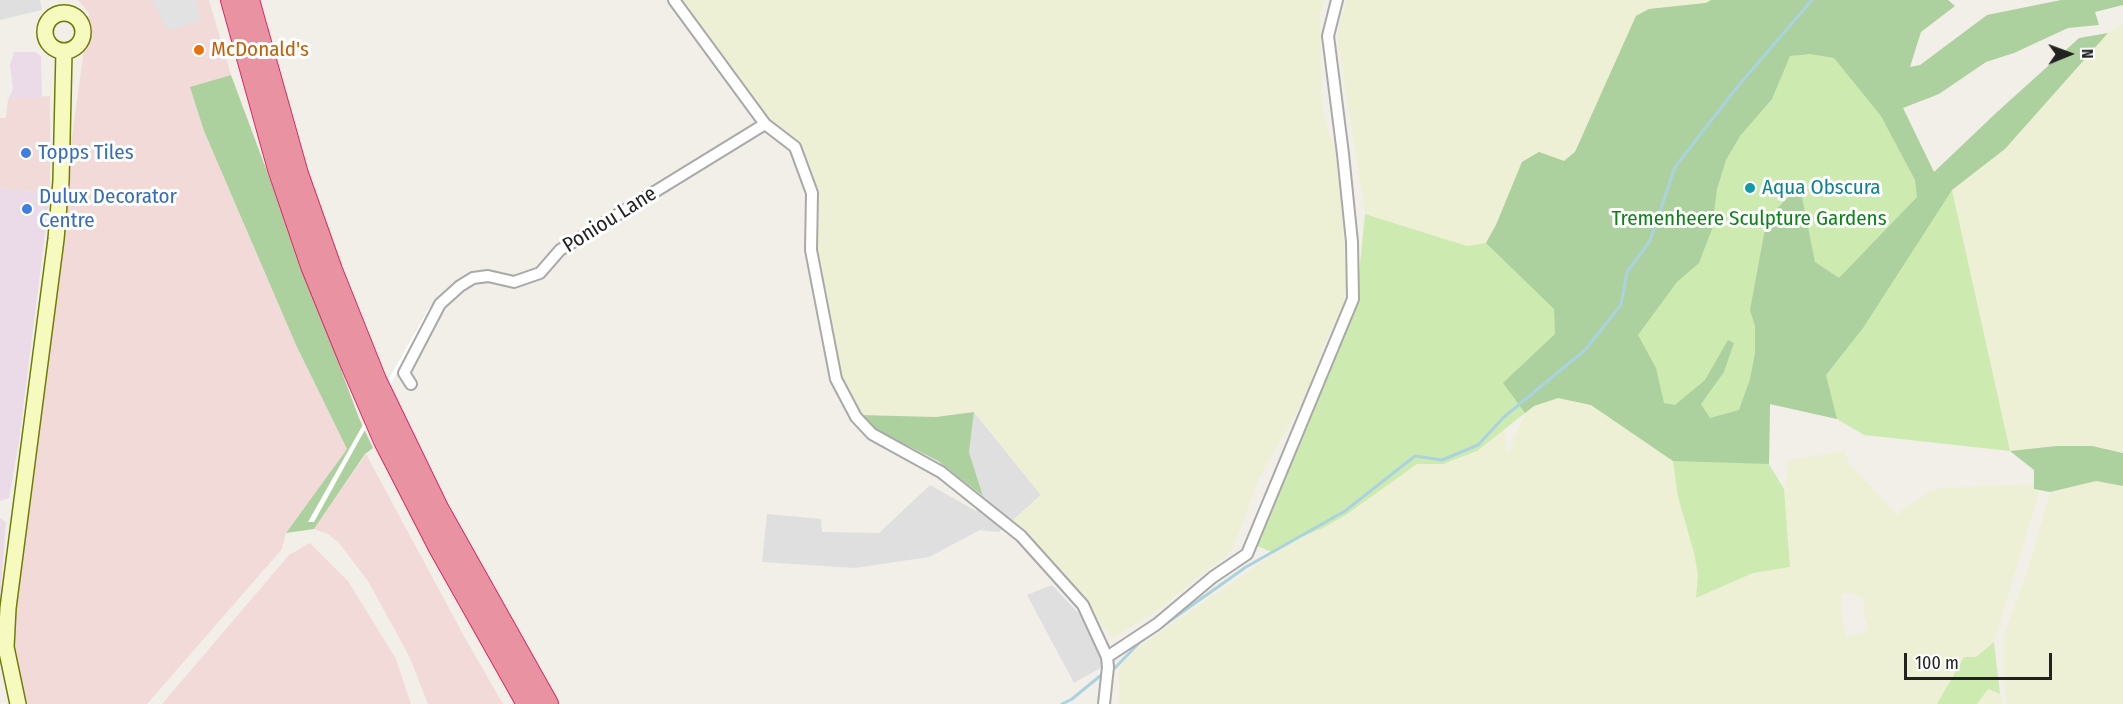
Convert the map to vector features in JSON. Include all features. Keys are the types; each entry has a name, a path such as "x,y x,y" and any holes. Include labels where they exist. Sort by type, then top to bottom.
{"highway":[{"path":"231,0 278,170 311,266 352,368 384,441 438,546 527,704"},
{"path":"249,0 298,174 332,270 376,380 439,510 548,704"}],"street":[{"path":"674,0 765,124 795,147 812,193 811,250 836,379 856,417 872,434 941,472 1021,536 1083,605 1107,657 1104,704"},
{"path":"1107,657 1157,624 1213,577 1247,555 1353,299 1352,242 1328,36 1337,0"},
{"path":"62,6 75,16 83,26 84,33 75,48 64,51 53,47 45,32 48,23 62,6"},
{"path":"18,704 6,647 8,608 56,239 61,181 64,51"},
{"name":"Poniou Lane","path":"411,384 404,373 440,304 460,286 473,278 488,276 514,282 540,273 560,250 765,124"}],"shaded area":[{"path":"0,0 40,0 42,10 0,20"},
{"path":"78,0 209,0 231,75 191,87 204,131 296,345 347,449 286,533 282,549 147,704 18,704 6,647 62,138 72,137 89,13"},
{"path":"152,0 197,0 201,21 168,30"},
{"path":"14,52 35,52 41,56 42,97 8,99 13,89 10,65"},
{"path":"50,96 50,194 0,188 0,118 6,118 8,99"},
{"path":"0,188 50,194 19,441 9,498 0,501"},
{"path":"974,412 1041,495 999,532 980,530 929,557 855,568 762,562 767,514 821,519 822,532 879,533 930,485 976,511 983,496 969,452"},
{"path":"366,454 503,704 428,704 409,656 368,581 339,543 328,534 314,529"},
{"path":"0,518 6,522 0,602"},
{"path":"310,543 348,581 396,659 411,704 162,704 289,555"},
{"path":"1052,585 1079,614 1104,660 1102,667 1074,683 1027,595"}],"green space":[{"path":"683,0 1325,0 1320,13 1322,107 1339,165 1346,280 1344,305 1324,345 1310,386 1260,476 1232,551 1155,612 1113,638 1059,571 1012,521 1041,495 974,412 936,417 860,415 837,373 816,244 816,193 798,145 769,120"},
{"path":"1346,0 1711,0 1580,137 1575,152 1564,162 1539,152 1486,243 1467,246 1365,214 1337,36"},
{"name":"Tremenheere Sculpture Gardens","path":"1711,0 1890,81 1934,173 1952,190 2010,451 1864,435 1837,419 1770,404 1769,464 1784,489 1790,567 1753,573 1696,598 1698,575 1678,497 1673,461 1591,405 1558,398 1534,406 1477,451 1443,464 1417,464 1346,515 1292,541 1274,553 1255,545 1261,524 1327,379 1358,284 1365,214 1467,246 1486,243 1496,225 1522,162 1539,152 1564,161 1575,152 1636,16 1649,9 1706,3"},
{"path":"1711,0 1948,0 1955,6 1921,32 1910,67 1920,65 1987,15 2061,0 2123,0 2123,5 2095,12 2099,25 2068,28 2014,53 1986,62 1939,94 1903,108 1934,172 2079,38 2108,33 2005,149 1952,190 1863,328 1826,375 1837,419 1770,404 1769,464 1673,461 1591,405 1558,398 1534,406 1525,413 1503,383 1555,334 1554,309 1486,243 1496,225 1522,162 1539,152 1564,161 1575,152 1636,16 1649,9 1706,3","holes":["1810,54 1834,58 1881,116 1915,180 1917,197 1839,278 1815,262 1801,192 1794,192 1767,218 1750,310 1755,326 1755,353 1750,379 1739,410 1710,418 1701,404 1724,372 1734,343 1728,340 1705,380 1675,405 1664,403 1656,368 1638,335 1677,282 1699,263 1712,229 1717,189 1726,160 1740,136 1772,99 1790,56"]},
{"path":"2123,23 2123,453 2092,446 2056,446 2010,451 1952,190 2005,149 2108,33"},
{"path":"231,75 359,418 373,448 365,454 314,529 286,533 347,449 296,345 204,131 190,87"},
{"path":"1558,398 1591,405 1673,461 1678,497 1698,575 1697,598 1753,573 1790,567 1784,489 1789,460 1844,451 1850,464 1897,515 1929,492 1942,488 2034,484 2034,489 2040,490 1994,642 1976,657 1964,658 1937,704 1119,704 1119,668 1141,645 1292,541 1346,515 1417,464 1443,464 1477,451 1504,429 1508,455 1525,413 1534,406","holes":["1841,593 1852,594 1864,599 1864,616 1869,630 1846,637"]},
{"path":"974,412 969,452 983,496 938,461 879,431 860,415 936,417"},
{"path":"2056,446 2092,446 2123,453 2123,486 2096,481 2050,492 2034,489 2034,470 2010,451"},
{"path":"2096,481 2123,486 2123,704 2007,704 2004,682 2004,635 2028,569 2050,492"},
{"path":"1994,642 2000,694 1988,689 1977,704 1937,704 1964,657 1976,657"},
{"path":"1988,689 2000,694 2002,704 1977,704"}],"pier":[{"path":"429,308 432,310 314,522 308,522"}],"waterway":[{"path":"1112,671 1140,642 1246,567 1345,511 1415,456 1442,460 1478,445 1504,417 1585,350 1621,305 1627,272 1650,241 1675,167 1738,86 1812,0"},
{"path":"1062,704 1072,699 1100,676"}],"place":[{"name":"McDonald's","path":"199,50"},
{"name":"Topps Tiles","path":"26,153"},
{"name":"Aqua Obscura","path":"1750,188"},
{"name":"Dulux Decorator Centre","path":"27,209"}]}
